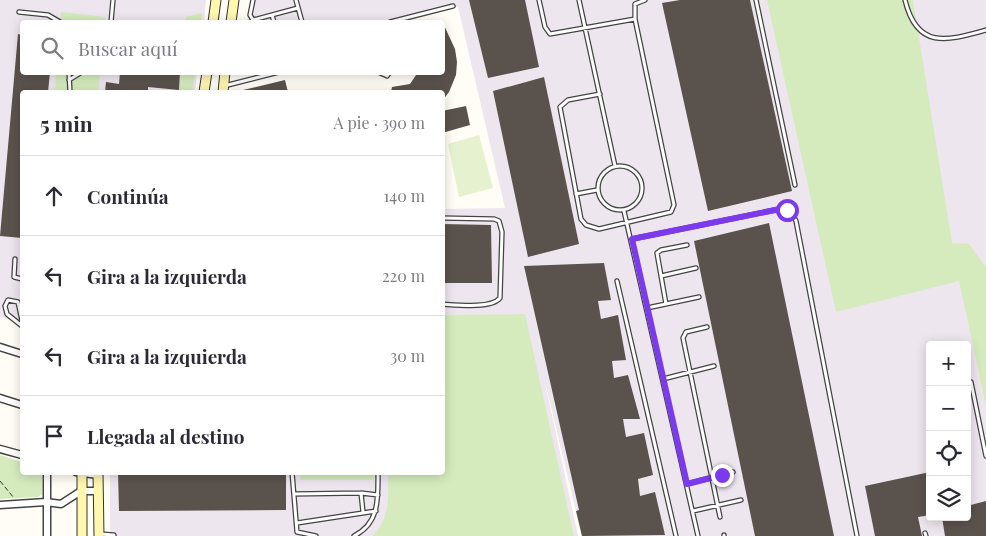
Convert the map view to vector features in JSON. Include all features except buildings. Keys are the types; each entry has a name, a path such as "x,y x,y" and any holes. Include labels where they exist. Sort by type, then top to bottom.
{"main road":[{"path":"213,20 216,0"},
{"path":"216,0 219,20"},
{"path":"231,20 234,0"},
{"path":"204,90 207,75"},
{"path":"223,89 225,75"},
{"path":"80,475 82,536"},
{"path":"98,475 99,535"}],"street":[{"path":"0,347 20,353"},
{"path":"0,398 20,404"},
{"path":"0,449 20,455"},
{"path":"47,475 47,536"},
{"path":"0,505 46,502 64,503 81,491 98,491"}],"lane":[{"path":"111,20 113,0"},
{"path":"253,0 251,19 298,8"},
{"path":"296,0 301,20"},
{"path":"539,0 545,27 550,34 635,19"},
{"path":"579,0 615,166"},
{"path":"600,94 568,100 560,107 582,219 586,225 599,229 667,214 674,209 674,205 635,19 635,4 646,0"},
{"path":"756,0 794,186"},
{"path":"905,0 915,26 924,35 936,39 950,40 986,30"},
{"path":"398,20 452,6"},
{"path":"19,12 48,15 57,20"},
{"path":"272,15 273,20"},
{"path":"69,75 70,90"},
{"path":"69,80 77,75"},
{"path":"223,89 269,75"},
{"path":"615,166 630,169 636,174 642,188 637,203 624,210 609,208 603,204 597,190 602,175 615,166"},
{"path":"576,194 597,190"},
{"path":"632,239 780,209 787,210 792,214 796,221 857,536"},
{"path":"624,210 698,536"},
{"path":"445,218 494,219 499,221 502,232 500,298 497,302 487,305 445,304"},
{"path":"666,304 658,251 687,245"},
{"path":"15,259 14,277 20,278"},
{"path":"661,276 696,268"},
{"path":"617,281 676,536"},
{"path":"647,308 699,297"},
{"path":"20,312 18,302 8,300 5,306 7,314 20,324"},
{"path":"707,327 683,335 720,517"},
{"path":"663,379 714,366"},
{"path":"971,382 986,456"},
{"path":"687,484 733,472"},
{"path":"292,475 297,534 316,536"},
{"path":"354,536 369,526 376,511 378,475"},
{"path":"294,494 361,493 378,495"},
{"path":"361,493 362,512"},
{"path":"693,511 741,500"},
{"path":"297,523 376,511"},
{"path":"99,535 114,535"}],"path":[{"path":"0,481 15,500 8,500"}],"shaded area":[{"path":"0,0 206,0 204,20 20,20 20,75 197,75 195,90 20,90 20,323 0,317"},
{"path":"250,0 986,0 986,536 582,536 544,378 578,536 110,536 110,475 445,475 445,209 505,208 458,7 410,20 247,20"}],"green space":[{"path":"767,0 913,0 952,243 969,244 986,267 986,406 959,281 836,312"},
{"path":"61,12 105,17 105,20 60,20"},
{"path":"202,13 201,20 185,20 186,17"},
{"path":"56,75 100,75 98,90 55,90"},
{"path":"181,75 195,75 192,90 179,90"},
{"path":"479,135 493,188 459,197 448,144"},
{"path":"525,314 574,536 372,536 383,522 385,515 388,499 388,475 445,475 445,315"},
{"path":"0,455 20,461 20,475 42,475 42,494 38,497 0,499"},
{"path":"301,475 374,475 374,480 300,480"}],"route":[{"path":"722,475 687,484 632,239 780,209 787,210"}]}
